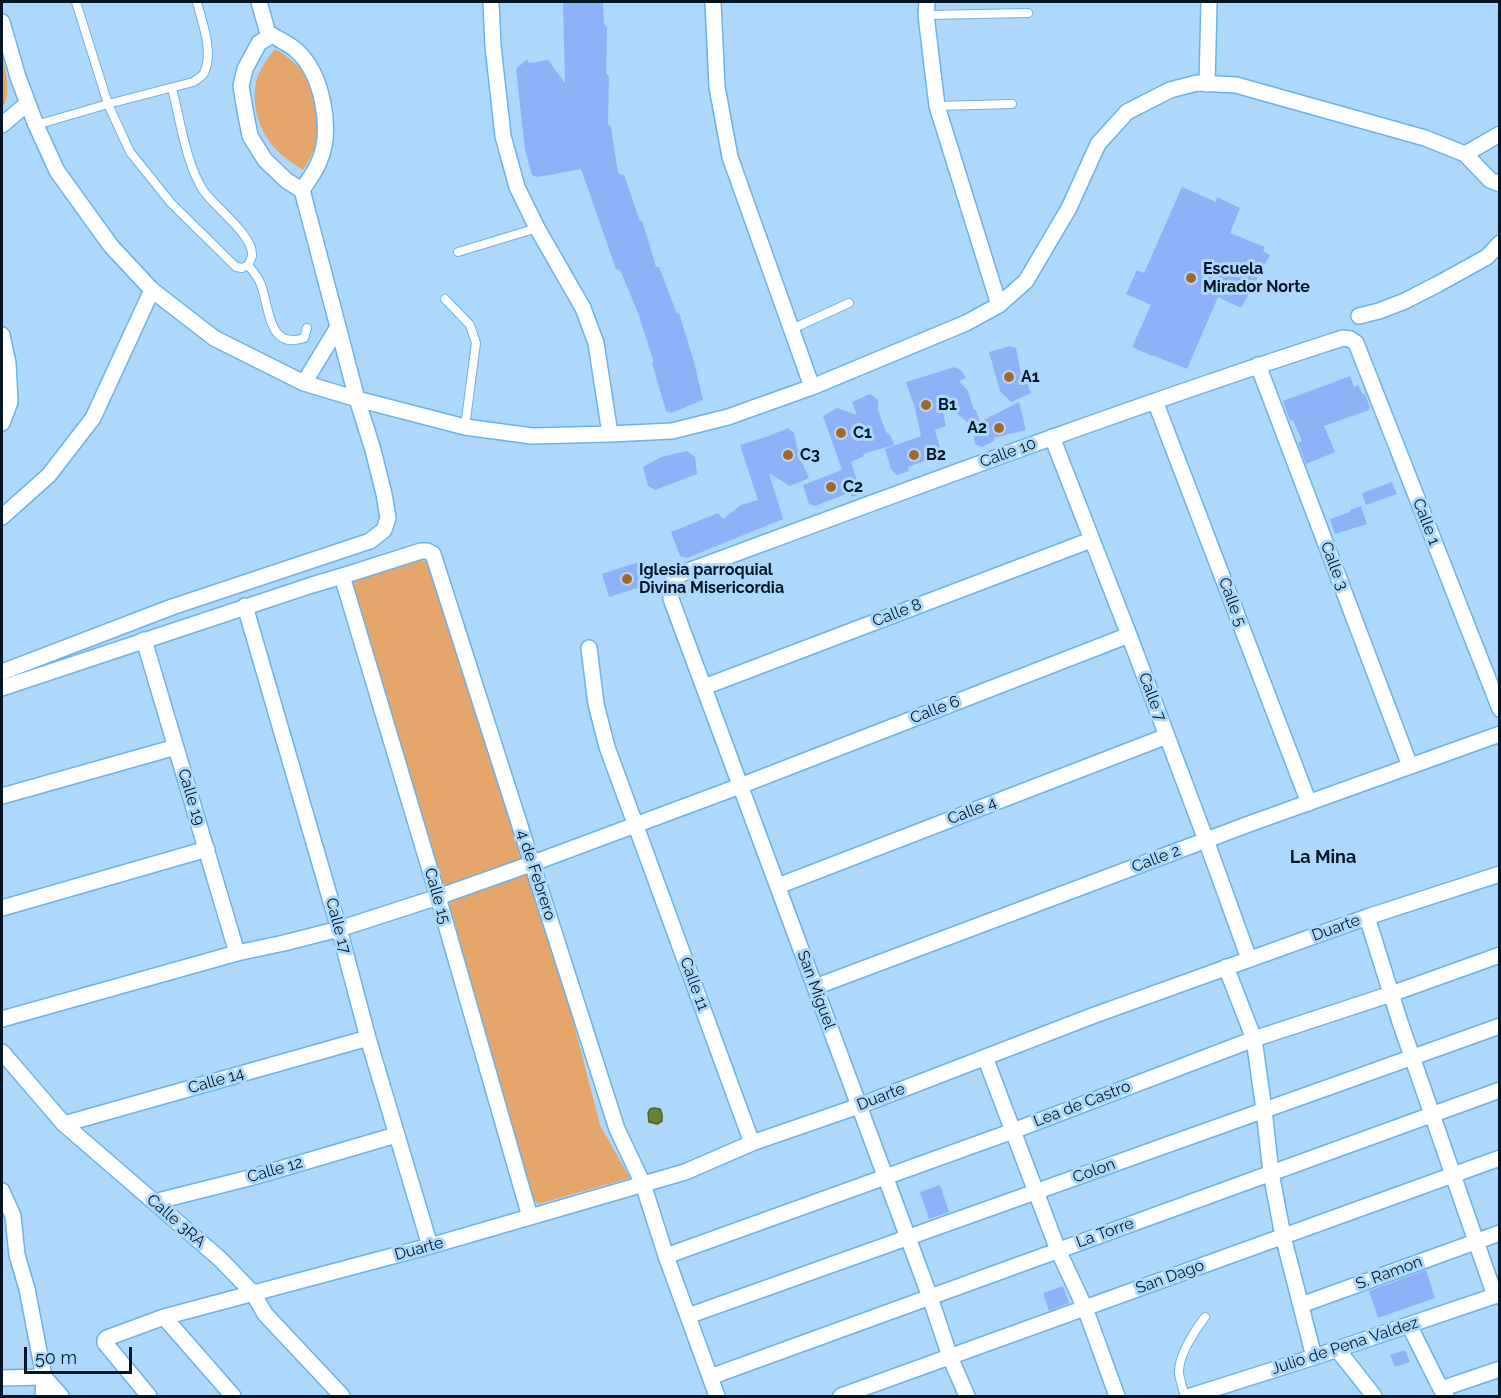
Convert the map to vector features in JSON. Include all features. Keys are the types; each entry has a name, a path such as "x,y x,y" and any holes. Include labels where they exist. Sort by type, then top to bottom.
{"street":[{"path":"259,2 269,37"},
{"path":"491,2 493,46 503,136 517,187 537,228 583,308 596,343 610,434"},
{"path":"713,2 717,87 730,157 812,387"},
{"path":"1208,84 1209,2"},
{"path":"926,8 937,106 999,305"},
{"path":"2,22 27,103 57,171 111,246 152,290 214,338 304,383 465,427 532,436 672,431 728,417 812,387 966,323 999,305 1026,280 1069,208 1098,144 1127,112 1170,90 1197,83 1236,85 1425,138 1465,154 1491,180 1500,184"},
{"path":"2,672 172,607 370,541 384,530 388,518 384,494 302,190 287,181 265,160 250,136 242,86 245,69 259,43 273,35 296,50 309,64 317,83 326,118 320,161 302,190"},
{"path":"2,126 27,103"},
{"path":"1465,154 1500,134"},
{"path":"1359,316 1404,301 1438,284 1487,257 1500,243"},
{"path":"2,517 49,474 93,418 152,290"},
{"path":"304,383 338,327"},
{"path":"2,335 8,363 10,402 2,423"},
{"name":"Calle 10","path":"671,583 683,573 1052,437 1258,365 1342,338 1350,339"},
{"name":"Calle 1","path":"1350,339 1356,343 1500,709"},
{"name":"Calle 3","path":"1258,365 1410,766"},
{"name":"Calle 5","path":"1155,401 1309,803"},
{"name":"Calle 7","path":"1052,437 1250,959"},
{"name":"Calle 8","path":"704,687 1091,540"},
{"name":"4 de Febrero","path":"342,576 421,551 433,554 617,1129 643,1184 666,1256 717,1396"},
{"path":"2,688 342,576"},
{"name":"Calle 15","path":"342,576 530,1217"},
{"name":"San Miguel","path":"671,583 671,599 930,1297 950,1357 967,1396"},
{"name":"Calle 17","path":"246,606 396,1136 430,1246"},
{"name":"Calle 6","path":"2,1019 237,953 339,929 438,897 740,786 1129,635"},
{"name":"Calle 19","path":"144,640 237,953"},
{"name":"Calle 11","path":"589,648 596,704 607,747 752,1143"},
{"name":"Calle 2","path":"815,987 1206,840 1500,734"},
{"name":"Calle 4","path":"778,886 1167,736"},
{"path":"2,796 176,747"},
{"path":"2,908 207,849"},
{"name":"Duarte","path":"149,1396 105,1343 107,1338 164,1317 430,1246 685,1172 752,1143 858,1106 1092,1016 1367,917 1500,874"},
{"path":"1367,917 1412,1057 1497,1295"},
{"name":"Lea de Castro","path":"666,1256 1013,1131 1254,1039 1500,955"},
{"path":"1226,968 1254,1039 1271,1173 1283,1236 1314,1357"},
{"name":"Colon","path":"688,1317 1500,1026"},
{"name":"Calle 14","path":"64,1124 368,1038"},
{"name":"Calle 3RA","path":"2,1052 64,1124 220,1259 253,1293 264,1314 342,1396"},
{"path":"985,1057 1058,1250 1085,1308 1117,1396"},
{"name":"La Torre","path":"710,1377 1500,1090"},
{"name":"Calle 12","path":"154,1202 396,1136"},
{"name":"San Dago","path":"841,1396 1500,1158"},
{"path":"2,1191 13,1216 17,1255 27,1289 44,1377 43,1396"},
{"name":"S. Ramon","path":"1301,1305 1500,1233"},
{"name":"Julio de Pena Valdez","path":"1193,1396 1497,1295"},
{"path":"164,1317 233,1396"},
{"path":"1409,1325 1444,1393 1500,1369"},
{"path":"1337,1349 1374,1396"},
{"path":"2,1378 44,1377 61,1396"}],"lane":[{"path":"76,2 108,104 130,152 171,203 236,267 242,268 248,265 252,257 250,246 243,234 203,190 190,163 172,88"},
{"path":"36,125 194,82 203,75 207,62 207,42 197,2"},
{"path":"926,8 1028,12"},
{"path":"937,106 1012,104"},
{"path":"458,252 537,228"},
{"path":"248,265 261,283 272,325 280,337 293,342 304,338 307,327"},
{"path":"444,299 470,325 476,343 465,427"},
{"path":"792,329 849,303"},
{"path":"1193,1396 1179,1375 1180,1368 1187,1344 1205,1317"}],"shaded area":[{"path":"275,49 298,66 308,77 314,89 318,133 315,147 303,170 283,156 271,143 257,116 255,85 261,68"},
{"path":"2,54 8,89 2,108"},
{"path":"406,556 436,564 528,865 438,897 343,581"},
{"path":"534,869 600,1125 630,1178 538,1204 520,1183 439,905"},
{"path":"654,1108 660,1109 662,1114 662,1121 657,1124 649,1122 648,1113"}],"building":[{"path":"563,2 603,2 604,24 607,27 608,123 611,127 618,173 624,175 640,221 642,220 656,267 659,267 677,314 679,313 703,400 671,413 666,411 638,313 620,270 616,269 581,169 538,177 532,175 525,150 516,69 527,59 529,63 548,60 565,83"},
{"name":"Escuela Mirador Norte","path":"1182,187 1216,202 1217,197 1240,208 1230,233 1265,247 1263,251 1270,255 1241,308 1218,297 1187,369 1132,347 1151,305 1126,294 1137,270 1144,273"},
{"name":"A1","path":"1010,346 1016,348 1023,383 1027,383 1031,393 1011,402 1000,391 989,352"},
{"path":"955,367 961,370 966,378 959,381 968,391 980,422 1019,402 1026,430 994,438 994,441 982,447 975,444 972,426 940,399 946,426 935,430 943,459 931,462 930,459 908,467 909,471 897,475 891,469 885,449 921,436 914,404 906,382"},
{"path":"1350,376 1354,387 1358,385 1363,395 1365,394 1369,410 1324,426 1335,452 1306,464 1298,443 1302,441 1293,420 1290,421 1283,401"},
{"path":"870,394 878,400 878,410 886,432 890,435 894,445 863,454 864,456 851,462 861,494 852,497 851,492 815,506 809,504 803,485 842,470 823,416 837,408 857,415 852,402"},
{"path":"788,428 794,433 799,456 809,478 790,486 769,473 783,519 687,558 680,556 671,532 718,513 723,519 741,505 758,500 740,445"},
{"path":"687,451 695,457 697,474 655,490 648,486 643,467 661,457"},
{"path":"1392,482 1397,494 1366,505 1362,493"},
{"path":"1361,506 1367,524 1335,534 1330,519"},
{"name":"Iglesia parroquial Divina Misericordia","path":"645,560 653,583 609,597 602,574"},
{"path":"940,1185 949,1212 929,1219 920,1192"},
{"path":"1426,1270 1435,1298 1378,1318 1369,1291"},
{"path":"1063,1286 1069,1303 1049,1311 1043,1293"},
{"path":"1405,1350 1410,1362 1395,1367 1390,1355"}],"place":[{"name":"Escuela Mirador Norte","path":"1191,278"},
{"name":"A1","path":"1009,377"},
{"name":"B1","path":"926,405"},
{"name":"A2","path":"999,428"},
{"name":"C1","path":"841,433"},
{"name":"C3","path":"788,455"},
{"name":"B2","path":"914,455"},
{"name":"C2","path":"831,487"},
{"name":"Iglesia parroquial Divina Misericordia","path":"627,579"}],"district":[{"name":"La Mina","path":"1323,858"}]}
